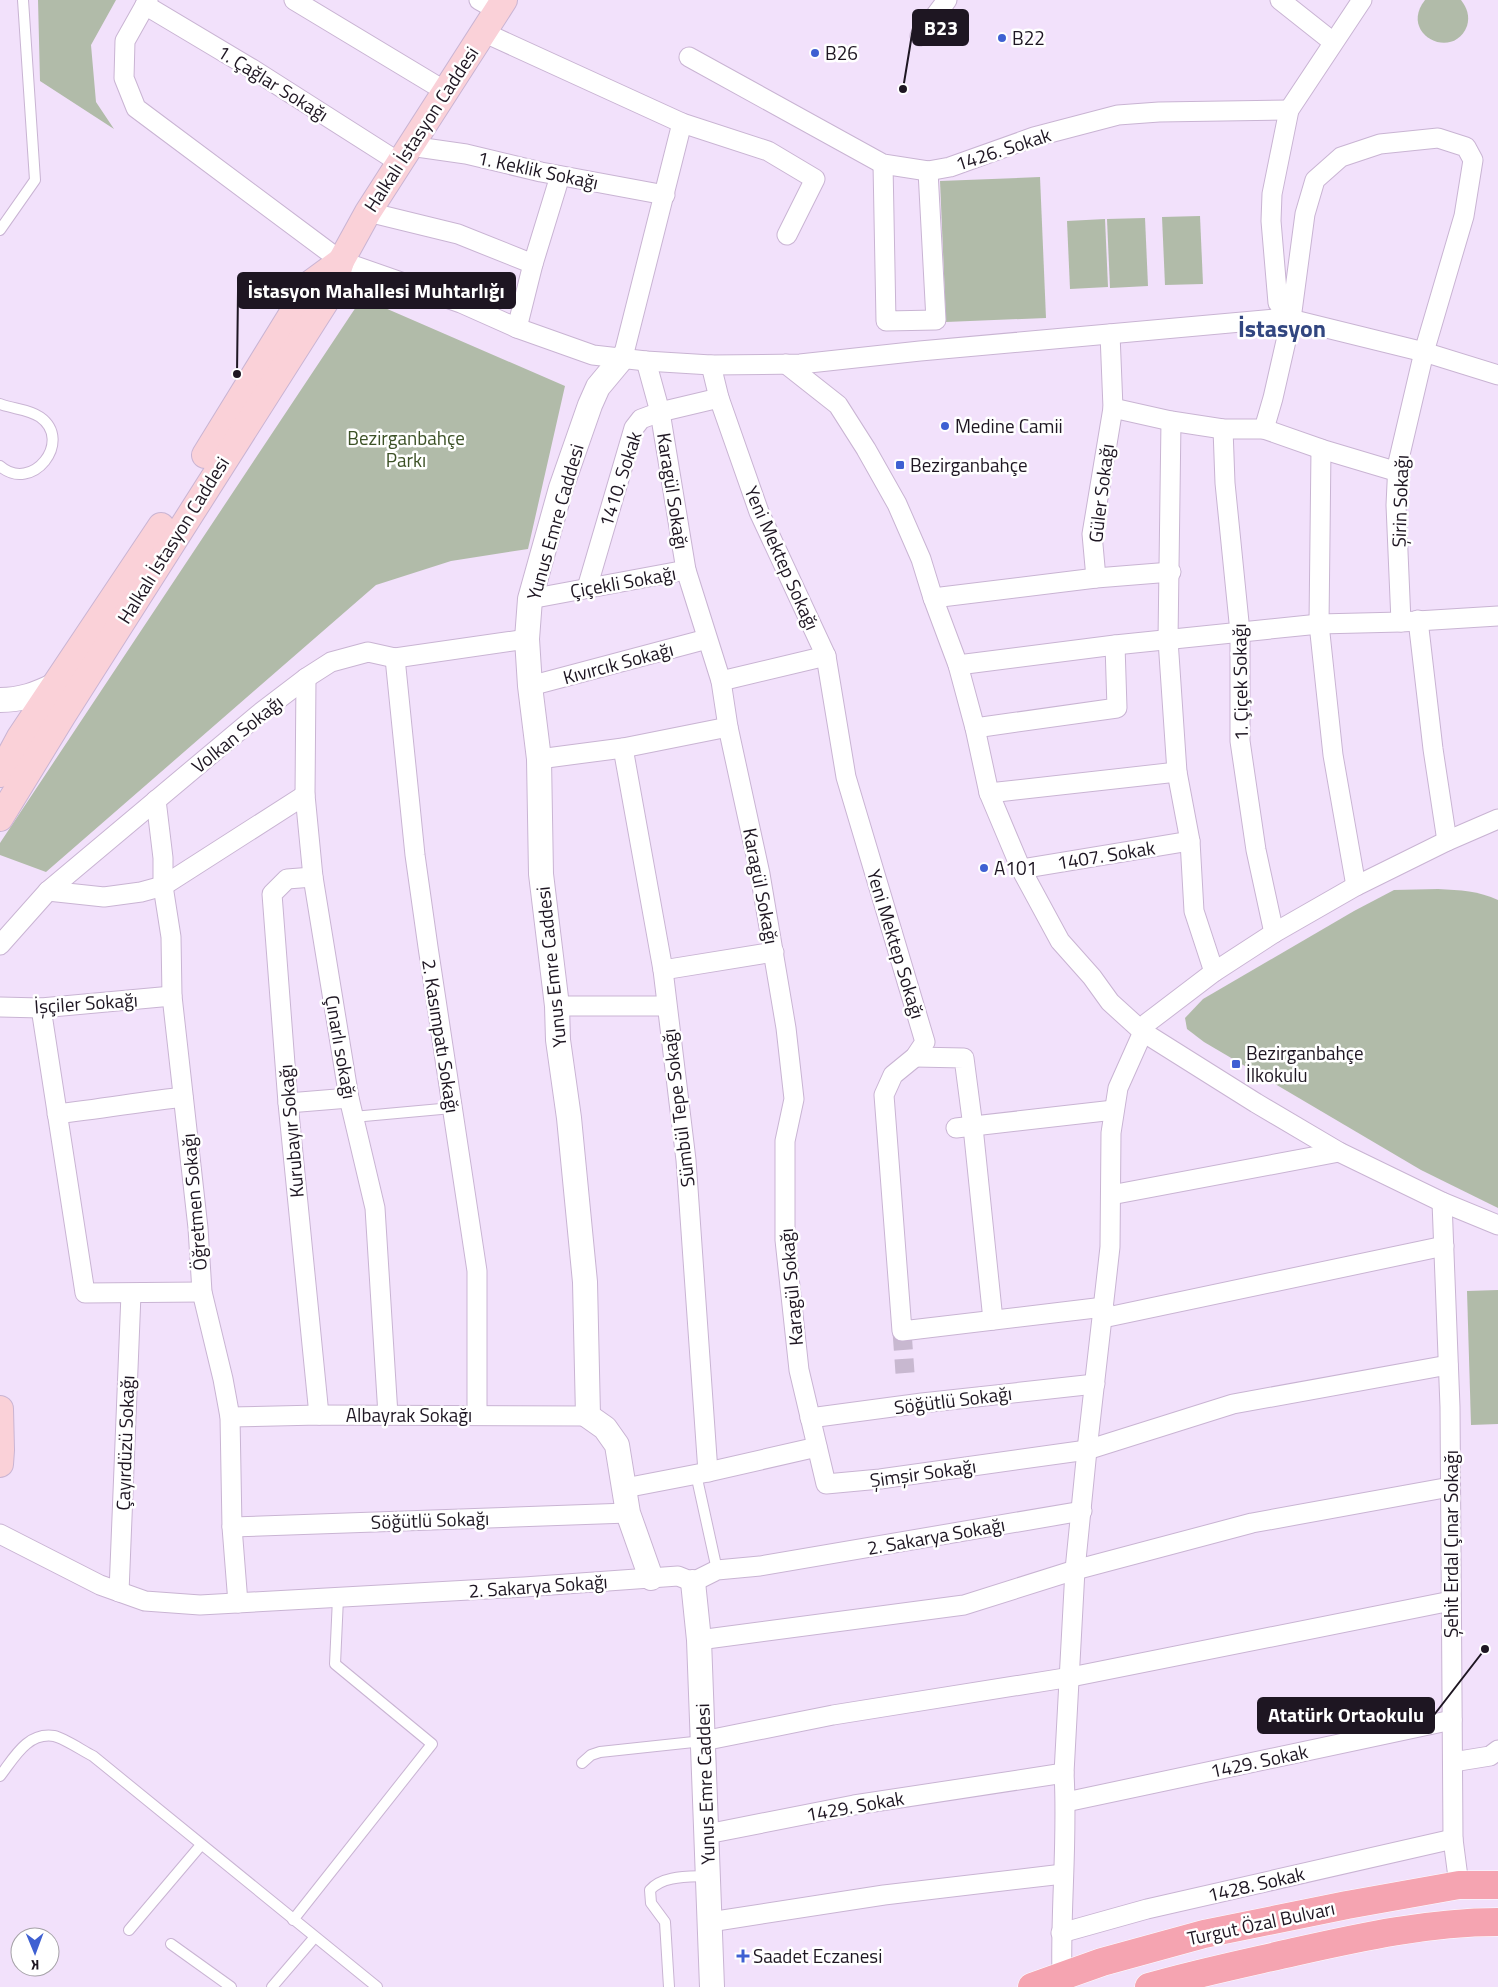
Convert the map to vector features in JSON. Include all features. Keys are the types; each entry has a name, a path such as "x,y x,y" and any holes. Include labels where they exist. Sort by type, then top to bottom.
{"main road":[{"name":"Halkalı İstasyon Caddesi","path":"8,773 232,446 331,293 341,260 368,212 483,32 493,3"},
{"name":"Halkalı İstasyon Caddesi","path":"0,818 8,773 55,685 170,513 311,283 341,260"},
{"path":"0,1409 2,1450 0,1464"},
{"name":"Turgut Özal Bulvarı","path":"1032,1987 1102,1962 1204,1934 1459,1885 1498,1884"},
{"name":"Turgut Özal Bulvarı","path":"1149,1987 1188,1975 1362,1937 1470,1922 1498,1923"}],"street":[{"path":"294,0 445,91"},
{"path":"920,36 947,0"},
{"path":"1280,0 1333,42"},
{"path":"1278,303 1270,221 1272,194 1289,110 1362,0"},
{"path":"146,2 125,41 124,78 136,108 341,260 461,303 517,328 594,354 646,361 711,365 786,364 1291,319 1424,352 1498,375"},
{"name":"1. Çağlar Sokağı","path":"146,2 254,70 405,154"},
{"path":"483,32 682,123 768,151 815,179 787,235"},
{"name":"1426. Sokak","path":"689,57 882,164 928,172 950,167 1034,137 1118,115 1159,112 1289,110"},
{"path":"623,357 682,123"},
{"name":"Şirin Sokağı","path":"1264,429 1291,319 1305,214 1315,180 1341,157 1380,144 1438,138 1466,147 1473,160 1464,216 1424,352 1398,463 1396,505 1409,621 1433,749 1447,841"},
{"name":"1. Keklik Sokağı","path":"405,154 466,154 560,176 665,195"},
{"path":"882,164 886,321 936,320 928,172"},
{"path":"517,328 533,264 560,176"},
{"path":"368,212 458,234 533,264"},
{"name":"Güler Sokağı","path":"1096,578 1092,534 1113,408 1110,334"},
{"name":"Yunus Emre Caddesi","path":"588,1416 585,1282 558,1040 557,1006 541,874 539,759 530,686 527,639 530,599 552,516 598,387 623,357"},
{"name":"Karagül Sokağı","path":"646,361 660,412 686,570 721,681 728,728 760,874 786,1028 794,1099 785,1141 785,1240 799,1370 810,1418"},
{"path":"786,364 838,405 898,504 921,558 933,598 958,665 975,728 989,792 1021,869 1060,941 1110,1002 1143,1032 1256,1103 1339,1152 1442,1202 1498,1225"},
{"name":"Yeni Mektep Sokağı","path":"711,365 719,398 759,512 826,656 846,777 925,1042 915,1057"},
{"name":"1410. Sokak","path":"587,588 634,428 641,419 660,412 719,398"},
{"path":"1113,408 1171,421 1223,429 1264,429 1321,450 1398,472"},
{"path":"1171,421 1168,640 1177,772 1190,841 1194,911 1214,972"},
{"name":"1. Çiçek Sokağı","path":"1223,429 1224,483 1240,632 1240,741 1256,850 1274,933"},
{"path":"1321,450 1319,624 1333,755 1356,886"},
{"name":"Çiçekli Sokağı","path":"530,599 686,570"},
{"path":"933,598 1096,578 1170,572"},
{"path":"958,665 1115,645 1319,624 1498,616"},
{"name":"Volkan Sokağı","path":"0,945 48,891 259,714 306,678 331,662 368,652 395,658 527,639"},
{"name":"Kıvırcık Sokağı","path":"530,686 707,639"},
{"path":"975,728 1117,708 1115,645"},
{"path":"721,681 826,656"},
{"name":"2. Kasımpatı Sokağı","path":"395,658 416,864 477,1271 477,1415"},
{"name":"Çınarlı sokağı","path":"306,678 305,795 313,877 349,1098 375,1208 388,1415"},
{"path":"0,700 17,700 55,685"},
{"path":"539,759 623,748 728,728"},
{"name":"Sümbül Tepe Sokağı","path":"623,748 663,970 686,1160 702,1473"},
{"path":"989,792 1177,772"},
{"path":"48,891 104,897 141,892 164,886 305,795"},
{"name":"Öğretmen Sokağı","path":"156,800 171,937 172,996 198,1228 202,1292 230,1417 232,1527 238,1603"},
{"path":"1062,1977 1061,1933 1066,1802 1064,1773 1075,1570 1110,1247 1111,1133 1118,1088 1147,1022 1214,972 1274,933 1356,886 1447,841 1498,819"},
{"name":"1407. Sokak","path":"1021,869 1190,841"},
{"name":"Kurubayır Sokağı","path":"313,877 287,879 272,894 288,1103 319,1415"},
{"path":"663,970 774,952"},
{"name":"İşçiler Sokağı","path":"0,1007 41,1008 172,996"},
{"path":"557,1006 666,1006"},
{"path":"41,1008 85,1293 202,1292"},
{"path":"993,1320 965,1128 964,1058 915,1057 893,1075 884,1095 902,1331 993,1320 1103,1312 1444,1246"},
{"path":"57,1114 183,1097"},
{"path":"288,1103 349,1098"},
{"path":"965,1128 1114,1110"},
{"path":"1111,1195 1339,1152"},
{"name":"Şehit Erdal Çınar Sokağı","path":"1442,1202 1448,1365 1453,1839 1459,1885"},
{"name":"Çayırdüzü Sokağı","path":"119,1592 131,1294"},
{"path":"1087,1450 1233,1404 1448,1365"},
{"name":"Söğütlü Sokağı","path":"810,1418 922,1403 1095,1384"},
{"name":"Albayrak Sokağı","path":"230,1417 319,1415 588,1416"},
{"path":"588,1416 605,1428 617,1445 628,1513 651,1578"},
{"name":"Şimşir Sokağı","path":"810,1418 826,1484 880,1479 1087,1450"},
{"path":"625,1488 817,1447"},
{"path":"699,1640 964,1605 1075,1570 1252,1523 1450,1487"},
{"name":"2. Sakarya Sokağı","path":"0,1534 100,1585 119,1592 145,1601 200,1605 524,1588 651,1578 685,1579 717,1570 760,1566 1082,1511"},
{"name":"Söğütlü Sokağı","path":"232,1527 628,1513"},
{"name":"Yunus Emre Caddesi","path":"685,1579 699,1640 712,1987"},
{"path":"703,1741 824,1716 1070,1677 1451,1601"},
{"name":"1429. Sokak","path":"1066,1802 1452,1720"},
{"path":"1452,1762 1490,1756 1498,1750"},
{"name":"1429. Sokak","path":"707,1834 854,1805 1064,1773"},
{"name":"1428. Sokak","path":"1061,1933 1147,1909 1453,1839"},
{"path":"710,1922 884,1894 1063,1874"}],"lane":[{"path":"0,230 35,180 24,0"},
{"path":"0,404 34,413 42,419 52,436 52,447 43,465 34,470 14,473 0,466"},
{"path":"353,1117 452,1108"},
{"path":"702,1473 717,1570"},
{"path":"293,1920 432,1744 335,1664 338,1598"},
{"path":"0,1776 25,1744 42,1737 55,1736 92,1756 376,1987"},
{"path":"582,1763 591,1755 600,1752 703,1741"},
{"path":"130,1930 201,1845"},
{"path":"669,1987 665,1922 651,1903 650,1890 655,1884 668,1879 708,1876"},
{"path":"272,1987 314,1938"},
{"path":"171,1944 231,1987"}],"green space":[{"path":"38,0 116,0 91,45 96,102 114,129 40,81"},
{"path":"1425,0 1461,0 1466,9 1468,19 1467,26 1460,37 1451,42 1440,43 1423,33 1418,23 1418,12"},
{"path":"1040,177 1046,318 946,322 940,181"},
{"path":"1200,216 1203,284 1165,285 1162,217"},
{"path":"1145,218 1148,286 1110,288 1107,219"},
{"path":"1105,219 1108,287 1070,289 1067,221"},
{"name":"Bezirganbahçe Parkı","path":"362,298 565,386 528,549 451,561 376,585 46,872 0,855 0,843"},
{"path":"1438,889 1476,893 1498,900 1498,1208 1421,1170 1204,1042 1187,1029 1185,1018 1203,999 1354,911 1394,890"},
{"path":"1498,1290 1498,1424 1471,1425 1467,1291"}],"tunnel":[{"path":"902,1331 905,1373"}],"place":[{"name":"B22","path":"1002,38"},
{"name":"B26","path":"815,53"},
{"name":"B23","path":"903,89"},
{"name":"İstasyon Mahallesi Muhtarlığı","path":"237,374"},
{"name":"Medine Camii","path":"945,426"},
{"name":"Bezirganbahçe","path":"900,465"},
{"name":"A101","path":"984,868"},
{"name":"Bezirganbahçe İlkokulu","path":"1236,1064"},
{"name":"Atatürk Ortaokulu","path":"1485,1649"},
{"name":"Saadet Eczanesi","path":"743,1956"}],"district":[{"name":"İstasyon","path":"1282,329"}]}
